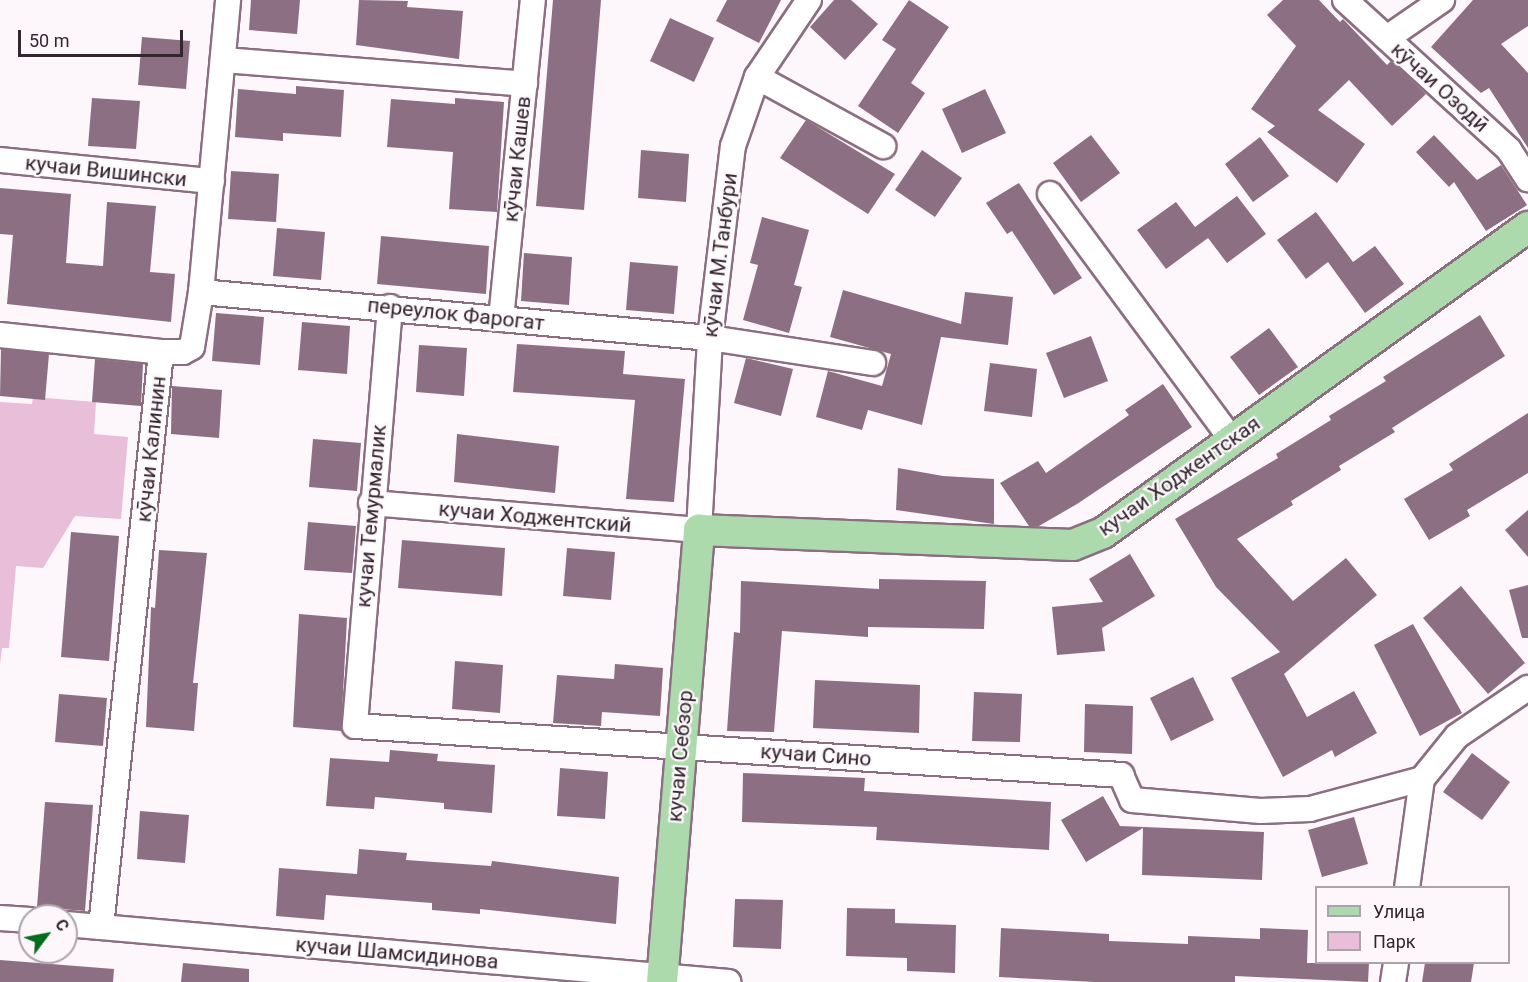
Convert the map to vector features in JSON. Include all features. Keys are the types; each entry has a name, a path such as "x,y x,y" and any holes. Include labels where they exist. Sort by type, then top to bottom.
{"main road":[{"name":"кучаи Ходжентская","path":"699,530 1073,544 1103,533 1528,227"},
{"name":"кучаи Себзор","path":"662,979 699,530"}],"street":[{"name":"кӯчаи Калинин","path":"101,927 160,352 183,352 192,347 201,292 228,0"},
{"name":"кӯчаи Кашев","path":"501,319 533,0"},
{"name":"кӯчаи М.Танбури","path":"699,530 710,338 733,147 757,77 809,0"},
{"name":"кӯчаи Озодӣ","path":"1345,0 1509,150 1528,179"},
{"path":"1387,38 1442,0"},
{"path":"224,60 525,84"},
{"path":"757,77 884,146"},
{"name":"кучаи Вишински","path":"0,160 212,181"},
{"path":"1050,194 1232,440"},
{"name":"переулок Фарогат","path":"201,292 390,307 710,338 873,363"},
{"name":"кучаи Темурмалик","path":"355,726 371,503 390,307"},
{"path":"0,335 160,352"},
{"name":"кучаи Ходжентский","path":"371,503 699,530"},
{"path":"1407,886 1422,779 1456,736 1528,688"},
{"name":"кучаи Сино","path":"355,726 1121,775 1132,800 1262,811 1310,809 1422,779"},
{"path":"0,918 18,919"},
{"name":"кучаи Шамсидинова","path":"78,925 662,979 728,982"},
{"path":"1393,982 1396,964"}],"green space":[{"path":"33,397 96,402 94,434 128,437 121,519 75,516 43,568 16,566 9,648 2,648 0,664 0,402 32,404"}],"building":[{"path":"251,0 300,0 297,34 249,30"},
{"path":"359,0 408,1 407,7 463,11 459,59 356,45"},
{"path":"553,0 601,0 584,210 536,206"},
{"path":"727,0 781,0 759,43 716,21"},
{"path":"834,0 851,0 878,24 845,60 810,27"},
{"path":"909,0 949,27 911,83 925,93 898,133 858,106 896,49 882,40"},
{"path":"1283,0 1319,0 1340,22 1343,19 1387,65 1391,61 1426,94 1392,126 1349,80 1318,110 1365,144 1337,183 1267,132 1275,126 1251,109 1296,46 1267,15"},
{"path":"1473,0 1528,0 1528,26 1501,44 1528,73 1528,148 1489,88 1481,93 1431,47"},
{"path":"670,18 714,38 694,82 650,61"},
{"path":"142,37 190,41 186,89 138,85"},
{"path":"296,86 344,90 341,137 283,133 283,141 235,137 238,89 296,94"},
{"path":"985,89 1006,133 962,153 942,109"},
{"path":"92,98 140,101 136,149 88,146"},
{"path":"455,98 504,102 497,212 449,209 453,152 387,147 391,99 455,104"},
{"path":"806,120 895,174 868,214 780,158"},
{"path":"1091,135 1120,173 1081,202 1053,163"},
{"path":"1434,135 1477,180 1501,165 1527,205 1486,231 1454,182 1449,187 1416,152"},
{"path":"1260,137 1289,176 1253,202 1225,164"},
{"path":"641,150 689,154 686,202 638,198"},
{"path":"922,150 962,178 935,217 895,190"},
{"path":"231,171 279,174 276,222 228,219"},
{"path":"1019,183 1082,278 1054,295 1012,231 1007,234 986,203"},
{"path":"0,188 71,194 66,263 103,266 107,202 156,206 150,272 175,274 171,322 7,304 13,235 0,234"},
{"path":"1237,196 1266,234 1227,263 1208,238 1166,269 1137,230 1176,202 1195,227"},
{"path":"1316,212 1353,262 1375,246 1404,284 1365,313 1328,262 1306,279 1277,240"},
{"path":"762,217 809,230 794,285 802,287 789,333 743,320 758,265 750,263"},
{"path":"277,228 325,232 321,280 273,276"},
{"path":"381,236 489,246 486,294 377,284"},
{"path":"524,253 572,257 569,305 521,301"},
{"path":"630,262 678,266 674,314 626,310"},
{"path":"843,290 961,324 965,292 1013,297 1008,345 941,337 922,425 868,410 862,430 816,417 828,371 882,386 891,354 830,337"},
{"path":"216,313 264,317 260,365 212,361"},
{"path":"1480,315 1505,356 1392,428 1395,432 1339,466 1341,470 1291,501 1293,505 1237,539 1293,601 1346,558 1377,595 1284,674 1307,717 1354,691 1377,733 1335,757 1332,750 1283,777 1231,678 1280,652 1216,587 1175,519 1278,458 1276,454 1331,420 1329,416 1386,381 1383,377"},
{"path":"302,322 350,326 347,374 298,370"},
{"path":"1269,328 1298,367 1259,395 1230,357"},
{"path":"1091,336 1108,381 1064,398 1046,353"},
{"path":"517,344 625,351 623,374 685,379 674,502 626,499 635,400 513,392"},
{"path":"419,345 467,348 464,396 416,392"},
{"path":"1,349 49,354 45,400 0,396"},
{"path":"746,358 793,369 781,416 734,403"},
{"path":"95,359 143,364 141,406 92,402"},
{"path":"990,363 1037,369 1032,417 984,411"},
{"path":"1163,384 1192,427 1077,504 1039,526 1029,526 1000,483 1038,461 1046,473 1129,415 1125,410"},
{"path":"172,386 222,390 219,438 171,434"},
{"path":"1528,413 1528,473 1467,510 1470,516 1429,540 1404,499 1453,470 1449,464"},
{"path":"457,434 559,446 555,493 454,482"},
{"path":"313,439 361,443 357,491 309,487"},
{"path":"898,468 943,476 994,479 994,524 896,510"},
{"path":"1528,510 1528,557 1505,530"},
{"path":"308,522 356,526 352,573 304,570"},
{"path":"71,532 119,536 109,661 61,657"},
{"path":"402,540 505,548 502,596 398,588"},
{"path":"567,548 615,552 611,600 563,596"},
{"path":"159,550 207,553 193,683 198,683 194,731 146,727 151,607 155,608"},
{"path":"1130,554 1155,596 1102,628 1105,651 1057,655 1052,607 1103,602 1089,579"},
{"path":"879,579 986,581 984,629 868,627 868,637 782,631 774,732 727,731 734,632 740,633 741,581 879,589"},
{"path":"1528,585 1528,638 1522,638 1509,590"},
{"path":"1461,586 1525,663 1488,694 1423,618"},
{"path":"299,614 347,618 341,731 293,727"},
{"path":"1413,624 1462,713 1420,736 1374,645"},
{"path":"455,661 503,665 500,713 452,709"},
{"path":"615,664 663,668 660,716 602,712 601,726 553,723 557,675 614,679"},
{"path":"1193,677 1214,720 1171,741 1150,698"},
{"path":"815,680 920,685 919,733 813,728"},
{"path":"974,692 1022,694 1020,742 972,741"},
{"path":"59,694 107,698 103,746 55,742"},
{"path":"1085,704 1133,706 1132,754 1084,752"},
{"path":"390,750 438,754 437,761 495,765 492,813 444,809 444,803 375,797 374,809 326,806 330,758 389,762"},
{"path":"1472,753 1510,782 1482,820 1443,792"},
{"path":"560,768 608,772 605,819 557,816"},
{"path":"743,773 865,778 864,791 1051,802 1049,850 876,840 877,827 742,822"},
{"path":"1103,796 1120,826 1264,832 1262,880 1142,875 1143,828 1086,862 1061,820"},
{"path":"45,802 93,805 85,911 78,910 78,904 37,904"},
{"path":"140,811 189,815 185,863 137,859"},
{"path":"1354,817 1368,864 1322,877 1308,830"},
{"path":"359,849 407,853 406,860 491,866 492,861 619,877 616,924 480,909 480,914 432,910 432,903 326,895 324,920 276,916 279,868 357,874"},
{"path":"735,899 783,900 781,949 733,947"},
{"path":"847,908 895,909 895,923 956,925 955,973 907,971 907,958 846,956"},
{"path":"1001,928 1109,934 1109,941 1188,944 1188,936 1260,939 1260,928 1308,930 1307,963 1369,964 1368,982 1235,976 1235,982 1095,982 999,977"},
{"path":"0,960 18,961 18,964 114,969 113,982 0,982"},
{"path":"183,963 249,969 249,982 181,982"},
{"path":"1425,964 1474,964 1471,982 1422,982"}]}
